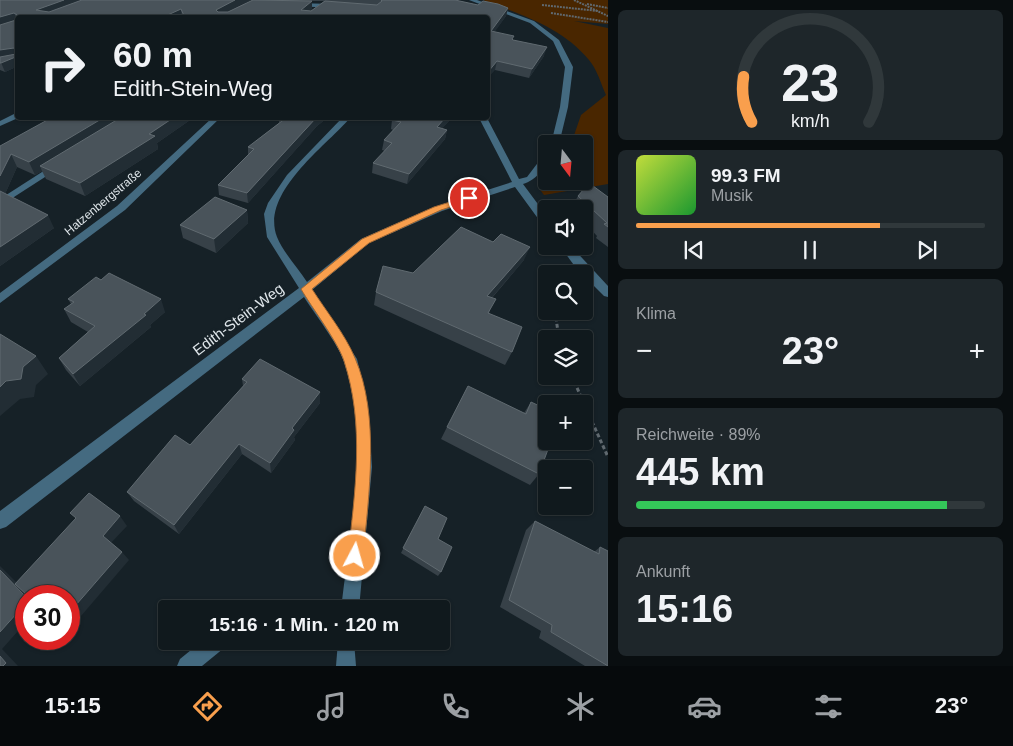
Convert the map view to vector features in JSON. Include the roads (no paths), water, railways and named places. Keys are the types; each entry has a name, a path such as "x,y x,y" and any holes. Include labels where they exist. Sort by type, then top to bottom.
{"street":[{"path":"472,0 532,22 556,40 569,67 564,107 557,135"},
{"path":"286,3 341,7"},
{"path":"312,13 323,5"},
{"path":"0,124 15,116"},
{"name":"Hatzenbergstraße","path":"0,299 121,208 214,120"},
{"path":"344,120 287,181 274,200 269,214 272,237 350,359 361,405 364,467 351,600"},
{"path":"484,120 517,183 538,211"},
{"path":"0,203 61,163"},
{"name":"Edith-Stein-Weg","path":"0,521 306,289 365,241 438,208 530,179 538,168"},
{"path":"572,255 608,292"},
{"path":"187,666 206,650"},
{"path":"345,650 346,666"}]}
